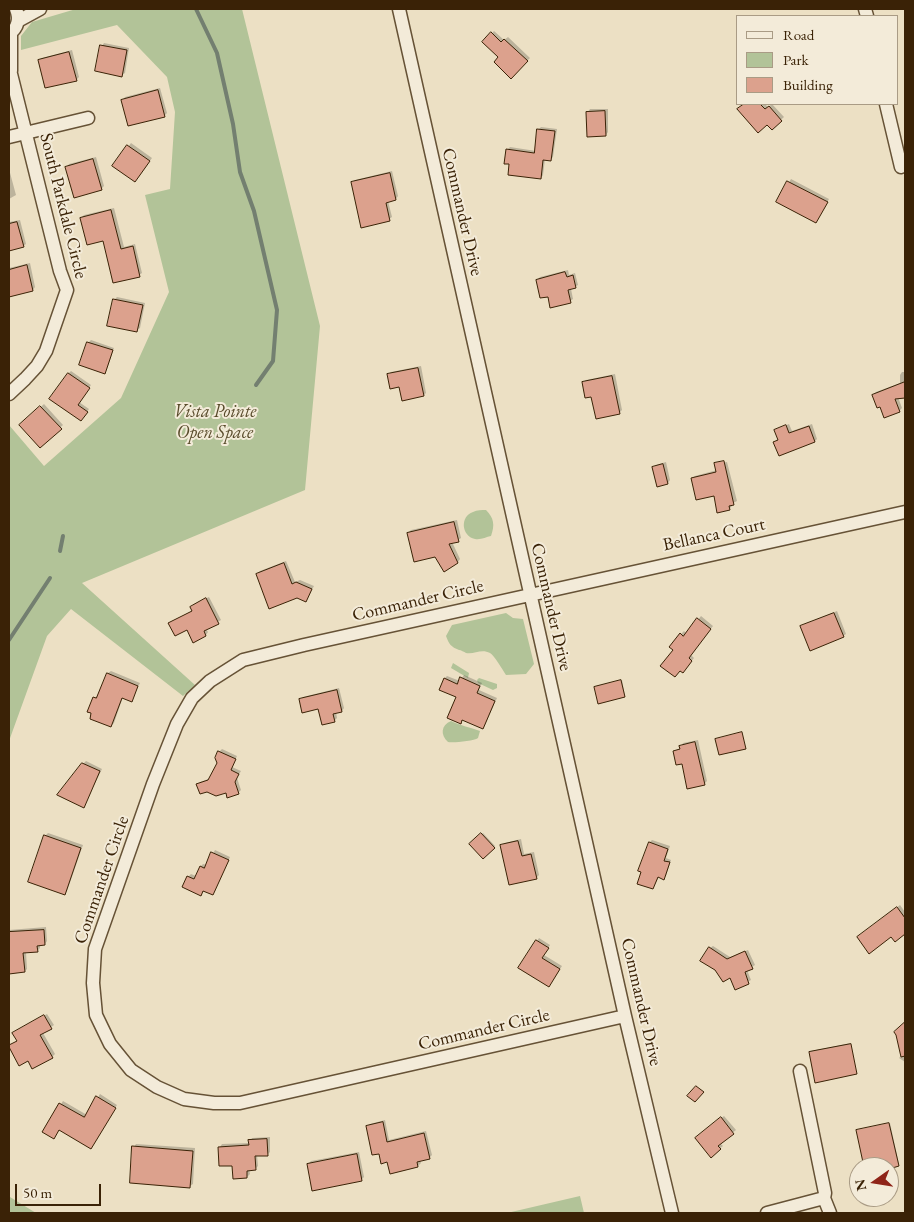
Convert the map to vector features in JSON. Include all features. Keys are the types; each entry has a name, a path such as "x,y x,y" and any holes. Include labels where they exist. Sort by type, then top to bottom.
{"street":[{"path":"10,33 17,15 40,9"},
{"name":"Commander Drive","path":"398,9 672,1213"},
{"name":"South Parkdale Circle","path":"9,394 37,366 46,350 67,290 60,271 10,68 10,33"},
{"path":"886,105 901,168"},
{"path":"9,137 88,118"},
{"name":"Bellanca Court","path":"530,594 905,512"},
{"name":"Commander Circle","path":"530,594 242,660 210,681 192,698 178,724 153,784 95,949 93,983 96,1015 110,1044 132,1070 157,1087 184,1099 214,1103 246,1101 626,1016"},
{"path":"800,1071 825,1192 824,1198 830,1213"},
{"path":"767,1213 824,1198"}],"green space":[{"name":"Vista Pointe Open Space","path":"76,9 242,9 320,326 305,490 82,583 195,685 183,696 71,609 47,636 9,741 9,425 44,466 121,398 169,292 145,195 170,189 175,112 167,77 117,25 21,50 21,36 32,22"},
{"path":"486,510 493,522 491,536 479,539 470,537 464,526 466,517 475,511"},
{"path":"506,613 513,618 523,619 534,664 526,674 506,675 490,653 484,651 466,653 454,648 448,641 446,636 452,625"},
{"path":"453,663 469,673 468,678 451,668"},
{"path":"479,678 497,684 497,688 493,690 478,683 477,680"},
{"path":"451,721 480,731 478,738 463,742 448,742 445,739 443,730 445,725"},
{"path":"9,1194 10,1197 36,1213 9,1213"},
{"path":"580,1196 584,1213 507,1213"}],"building":[{"path":"491,32 501,42 504,39 528,61 511,79 494,62 498,57 482,42"},
{"path":"100,45 127,50 122,77 95,71"},
{"path":"69,52 77,81 45,88 38,60"},
{"path":"158,90 165,117 128,126 121,100"},
{"path":"743,105 761,105 765,109 769,106 782,121 772,130 767,125 758,133 737,109"},
{"path":"605,111 606,136 587,137 586,112"},
{"path":"537,129 555,131 551,161 543,160 541,179 508,175 509,164 504,164 506,149 534,153"},
{"path":"127,145 150,161 135,182 112,166"},
{"path":"93,159 102,190 74,198 65,167"},
{"path":"390,173 396,200 386,203 390,221 361,228 351,182"},
{"path":"787,181 828,202 816,223 776,202"},
{"path":"111,210 121,249 133,246 140,277 113,283 103,241 87,245 80,218"},
{"path":"17,222 24,247 9,251 9,224"},
{"path":"27,265 33,291 9,297 9,270"},
{"path":"565,272 567,277 573,275 576,288 568,290 571,303 550,308 548,297 540,298 536,280"},
{"path":"113,299 143,305 137,332 107,326"},
{"path":"87,342 113,350 105,374 79,365"},
{"path":"418,368 424,396 402,401 399,387 390,389 387,374"},
{"path":"68,373 90,388 78,405 88,412 81,421 49,399"},
{"path":"612,376 620,414 596,419 591,397 585,398 582,382"},
{"path":"905,382 905,398 895,399 900,412 884,418 880,407 877,408 872,395"},
{"path":"40,406 62,429 40,448 19,425"},
{"path":"786,425 789,433 809,426 815,442 779,456 773,442 778,440 774,430"},
{"path":"724,461 734,505 729,506 730,510 717,513 714,496 696,500 691,478 716,472 714,463"},
{"path":"663,464 668,484 657,487 652,467"},
{"path":"454,522 459,542 449,544 458,563 444,572 435,557 414,562 407,533"},
{"path":"284,563 292,584 296,582 312,589 306,602 297,598 269,609 256,574"},
{"path":"206,598 219,624 204,631 206,636 193,643 187,630 175,636 168,623 192,611 190,607"},
{"path":"834,613 844,637 810,651 800,626"},
{"path":"697,618 711,629 689,658 692,661 683,673 680,671 675,677 660,666 673,650 669,647 680,633 683,636"},
{"path":"107,673 138,686 132,702 122,698 111,727 90,719 91,713 87,712 93,697 96,698"},
{"path":"460,677 480,686 477,693 495,701 483,729 462,720 461,724 447,718 456,697 439,690 444,678 457,684"},
{"path":"621,680 625,697 598,704 594,687"},
{"path":"337,690 342,712 333,714 335,722 322,725 318,709 302,713 299,699"},
{"path":"742,732 746,749 719,755 715,739"},
{"path":"695,742 705,785 687,789 682,764 676,765 673,751 680,749 679,746"},
{"path":"218,751 236,759 231,770 239,774 235,782 239,794 227,798 226,793 216,796 207,792 200,794 196,784 208,780 217,763 215,758"},
{"path":"82,763 100,771 84,808 57,795"},
{"path":"481,833 495,848 483,859 469,844"},
{"path":"44,835 81,848 65,895 28,882"},
{"path":"518,841 522,856 531,854 537,879 509,885 500,845"},
{"path":"649,842 668,849 664,861 670,862 664,880 658,877 653,889 637,884 641,872 638,871"},
{"path":"211,852 229,860 213,895 203,891 201,896 182,887 187,876 194,879 200,866 204,868"},
{"path":"897,907 905,918 905,934 895,942 891,937 869,954 857,937"},
{"path":"44,930 45,945 37,946 38,952 23,953 25,972 9,974 9,932"},
{"path":"536,940 549,948 542,958 560,969 549,987 518,968"},
{"path":"709,947 727,959 745,951 753,969 745,972 749,984 735,990 730,978 723,982 715,970 700,961"},
{"path":"44,1015 52,1029 40,1035 53,1058 32,1069 28,1061 19,1066 9,1047 9,1045 17,1041 12,1033"},
{"path":"905,1022 905,1056 901,1057 894,1032"},
{"path":"851,1044 857,1074 815,1083 809,1052"},
{"path":"696,1086 704,1092 695,1102 687,1096"},
{"path":"96,1096 116,1108 91,1149 59,1130 54,1139 42,1132 59,1103 84,1117"},
{"path":"721,1117 734,1134 718,1146 721,1149 711,1158 695,1138"},
{"path":"383,1122 387,1142 424,1133 430,1159 417,1162 418,1167 390,1174 387,1162 381,1164 379,1154 372,1155 366,1126"},
{"path":"889,1123 897,1157 862,1157 856,1130"},
{"path":"267,1139 268,1156 255,1156 256,1170 247,1171 247,1178 233,1179 232,1166 219,1166 218,1147 249,1145 248,1140"},
{"path":"132,1146 193,1151 190,1188 130,1183"},
{"path":"357,1154 362,1181 312,1191 307,1164"}],"waterway":[{"path":"196,9 217,53 233,124 240,172 254,211 277,310 273,361 256,385"},
{"path":"60,551 63,536"},
{"path":"9,640 50,578"}]}
